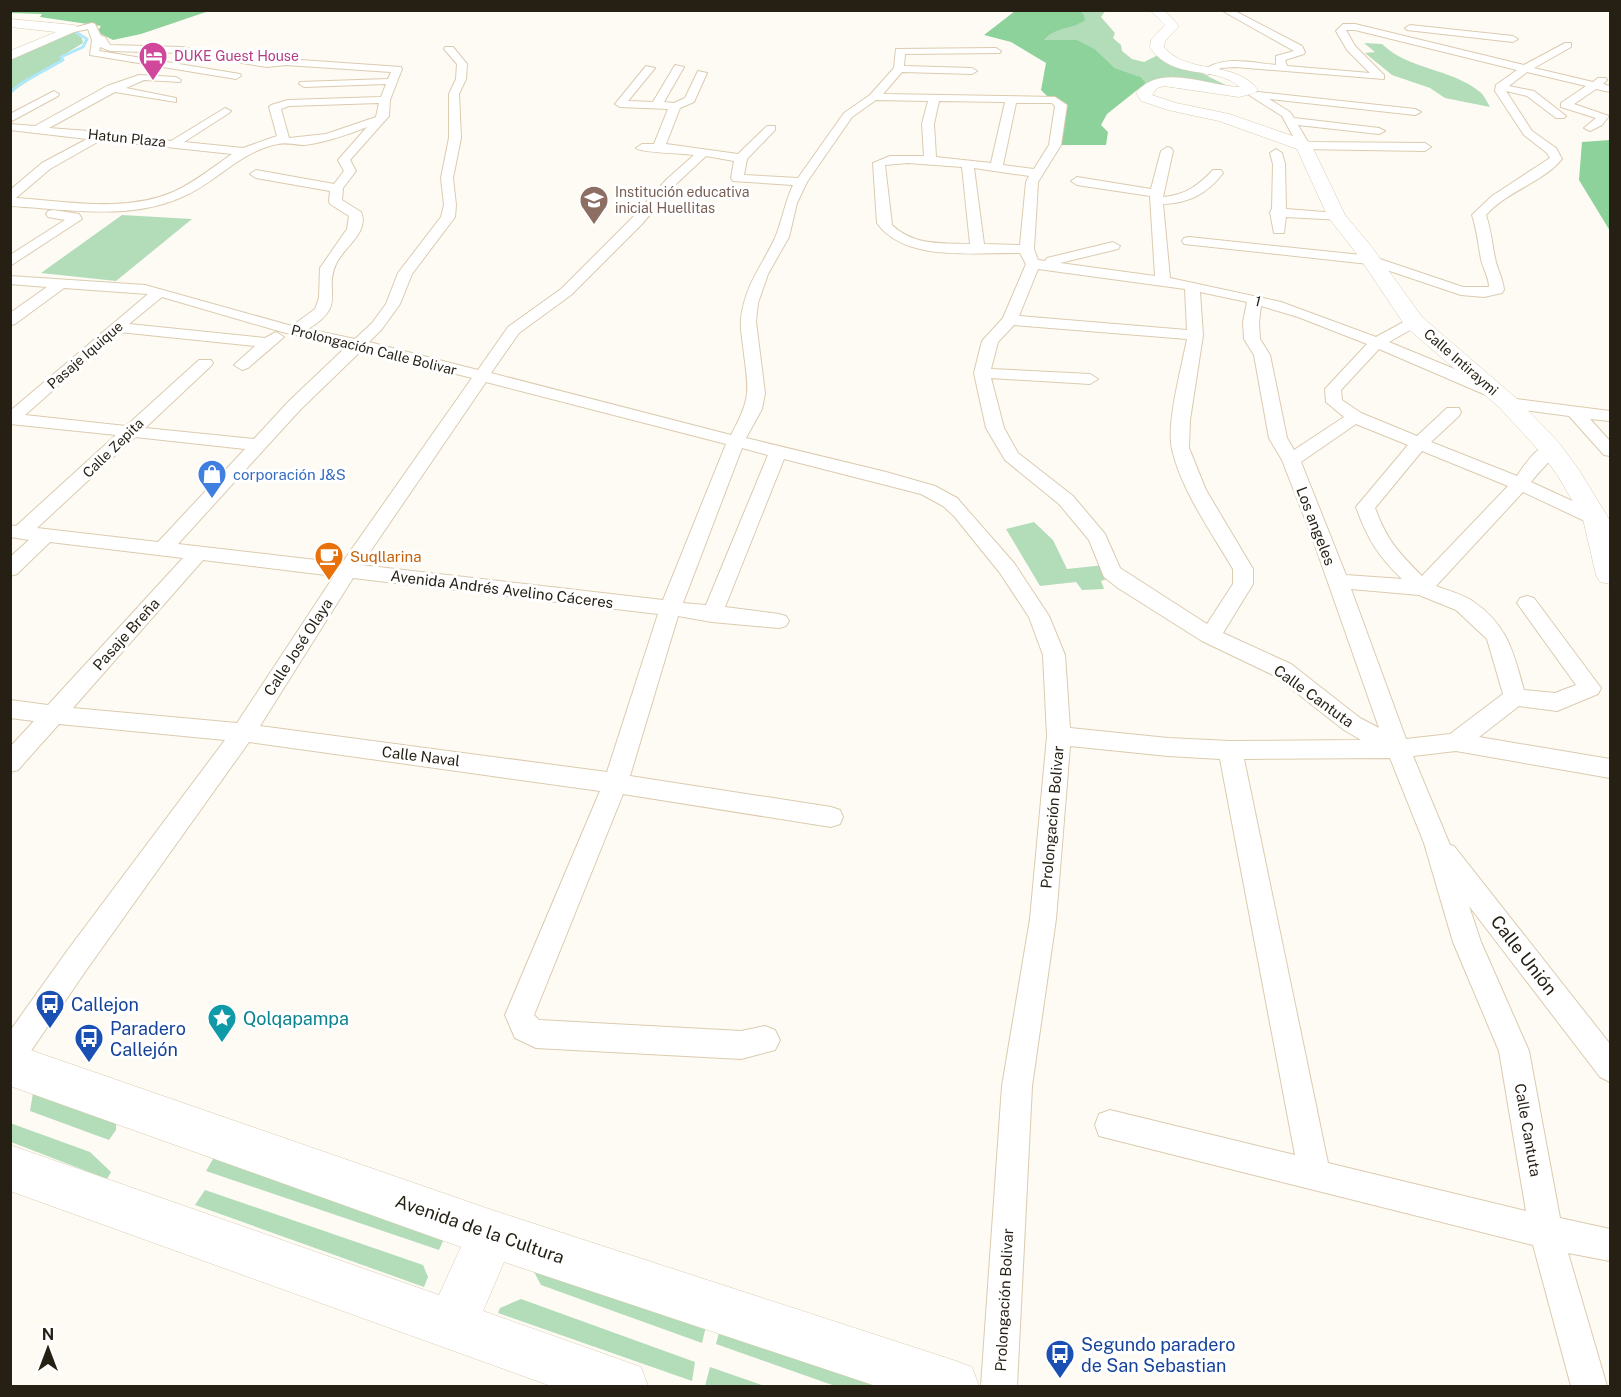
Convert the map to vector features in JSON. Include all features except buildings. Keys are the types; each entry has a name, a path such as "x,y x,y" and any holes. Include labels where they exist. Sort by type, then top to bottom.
{"highway":[{"name":"Avenida de la Cultura","path":"10,1064 492,1234 953,1386"},
{"path":"10,1168 622,1386"},
{"path":"451,1325 492,1234"}],"main road":[{"path":"1156,10 1172,26 1158,40 1159,53 1166,59 1234,78 1251,88 1250,94 1170,82 1151,86 1144,93 1146,98 1223,117 1305,147"},
{"path":"11,23 74,29"},
{"path":"10,56 74,29"},
{"name":"Calle Intiraymi","path":"1305,147 1337,217 1371,260 1414,322 1460,360 1551,448 1596,519 1611,575"}],"street":[{"path":"1226,10 1298,48 1300,52 1297,56 1280,58 1282,68"},
{"path":"1343,27 1359,23 1513,39"},
{"path":"74,29 92,26 97,40 94,53 236,76"},
{"path":"1207,72 1219,65 1380,77 1351,48 1341,31 1343,27"},
{"path":"1343,27 1381,33 1611,89"},
{"path":"97,40 103,40 105,47 110,48 181,50 267,64"},
{"path":"1500,87 1526,68 1568,45"},
{"path":"163,549 294,406 377,326 393,304 405,273 449,214 447,178 454,138 454,94 461,79 462,64 449,49"},
{"path":"765,1040 741,1045 536,1034 525,1028 519,1016 616,781 670,609 736,441 754,409 757,393 748,322 751,303 761,274 782,237 791,203 801,182 848,115 874,97 899,69 900,51 996,51"},
{"path":"224,81 267,64 286,62 397,69 385,100 384,116 346,156 344,163 350,171 337,188 335,201 356,215 357,220 351,234 327,269 327,295 321,310 269,343 242,365"},
{"path":"657,105 679,67"},
{"path":"650,68 620,104 675,106 690,99 702,73"},
{"path":"899,69 971,80 1011,99 1055,100 1061,105 1055,145 1037,173 930,160 886,160 879,163 884,223 888,230 915,244 927,247 977,247 1030,256 1081,255 1113,246"},
{"path":"40,128 142,74 187,81"},
{"path":"1590,128 1603,116 1565,105 1611,75"},
{"path":"304,84 392,80"},
{"path":"874,97 934,98 971,80"},
{"path":"101,86 172,100"},
{"path":"1500,87 1530,93 1560,116"},
{"path":"1189,242 1371,260 1461,291 1484,293 1497,290 1496,279 1488,260 1486,236 1479,215 1486,206 1509,189 1534,177 1556,159 1552,151 1528,133 1500,92 1500,87"},
{"path":"12,126 54,94"},
{"path":"1250,94 1415,112"},
{"path":"1250,94 1286,114 1305,147 1425,147"},
{"path":"930,160 929,116 934,98"},
{"path":"996,168 1011,99"},
{"path":"281,140 284,138 275,107 280,104 385,100"},
{"path":"659,147 675,106"},
{"path":"175,143 225,111"},
{"path":"10,202 125,208 150,205 190,189 244,152 281,140 301,141 348,131 384,116"},
{"path":"1292,121 1379,132"},
{"name":"Hatun Plaza","path":"12,126 244,152"},
{"path":"771,128 741,158 737,178 801,182"},
{"path":"10,197 46,166 102,135"},
{"path":"642,148 659,147 741,158"},
{"path":"1163,282 1156,197 1167,151"},
{"name":"Calle José Olaya","path":"10,1057 77,960 243,733 346,571 513,330 566,292 637,221 671,182 704,152"},
{"path":"1276,153 1279,164 1277,212 1279,230"},
{"path":"968,165 977,247"},
{"name":"Calle Cantuta","path":"1037,173 1032,182 1030,256 1010,320 990,341 982,373 995,428 1011,456 1066,500 1098,538 1111,572 1210,636 1284,670 1352,724 1398,749 1426,822 1437,843 1467,942 1514,1051 1545,1232 1589,1386"},
{"path":"1077,181 1175,200 1192,196 1203,189 1217,173"},
{"path":"256,174 337,188"},
{"path":"10,262 75,219 37,212 35,205"},
{"path":"1277,212 1337,217"},
{"name":"1","path":"1030,256 1255,300 1310,316 1500,397 1575,412 1611,416"},
{"name":"Prolongación Calle Bolivar","path":"10,280 160,292 292,329 736,441"},
{"path":"10,321 60,284"},
{"path":"1192,286 1195,335 1181,420 1180,448 1197,489 1242,569 1243,584 1210,636"},
{"name":"Pasaje Iquique","path":"11,419 116,327 160,292"},
{"name":"Los angeles","path":"1255,300 1251,322 1252,339 1262,355 1278,438 1291,460 1322,537 1398,749"},
{"path":"1010,320 1195,335"},
{"path":"1414,322 1375,344 1358,365 1333,389 1334,402 1355,417 1520,484 1596,519"},
{"path":"116,327 269,343"},
{"name":"Calle Zepita","path":"16,532 83,476 205,363"},
{"path":"982,373 1090,379"},
{"path":"1422,588 1388,553 1374,531 1365,507 1419,443 1453,412"},
{"path":"1575,412 1611,452"},
{"path":"1291,460 1355,417"},
{"path":"11,419 259,445"},
{"name":"Prolongación Bolivar","path":"736,441 880,476 928,490 950,502 962,512 1007,568 1039,615 1054,655 1059,736 1043,920 1017,1086 999,1386"},
{"path":"1422,588 1551,448"},
{"path":"712,615 778,452"},
{"name":"Avenida Andrés Avelino Cáceres","path":"16,532 712,615 779,621"},
{"path":"10,569 47,534"},
{"name":"Pasaje Breña","path":"10,763 198,553"},
{"path":"1336,581 1422,588 1463,605 1496,635 1515,697"},
{"path":"1456,742 1515,697 1557,702 1600,686 1527,603"},
{"name":"Calle Naval","path":"10,709 243,733 616,781 831,817"},
{"path":"1059,736 1168,747 1230,750 1398,749 1456,742 1611,769"},
{"path":"1230,750 1315,1175"},
{"name":"Calle Unión","path":"1437,843 1611,1067"},
{"path":"1110,1125 1545,1232 1611,1245"}],"green space":[{"path":"10,11 209,11 141,34 113,40 97,32 101,26 40,17 42,14 11,13"},
{"path":"1015,11 1079,11 1083,13 1085,20 1053,32 1044,40 1077,40 1096,50 1115,68 1141,77 1146,83 1107,114 1101,125 1108,132 1106,145 1055,145 1059,108 1041,90 1046,63 1011,42 984,35"},
{"path":"1079,11 1105,11 1101,17 1115,33 1113,38 1121,45 1122,51 1132,59 1144,62 1158,55 1169,63 1201,73 1232,88 1167,80 1146,83 1141,77 1115,68 1096,50 1043,40 1050,32 1081,23 1083,13"},
{"path":"73,31 82,38 83,43 60,57 63,59 11,92 11,58"},
{"path":"1364,43 1382,44 1392,53 1404,59 1469,84 1481,93 1490,107 1445,98 1430,88 1392,75 1365,53 1375,52"},
{"path":"1610,140 1610,231 1579,180 1582,142"},
{"path":"122,215 192,219 116,281 41,273"},
{"path":"1034,522 1053,540 1067,569 1104,565 1109,578 1101,581 1104,589 1082,590 1076,582 1040,586 1006,529"},
{"path":"33,1093 116,1122 116,1130 109,1140 30,1111"},
{"path":"10,1123 90,1152 111,1172 107,1179 11,1142"},
{"path":"216,1154 447,1232 439,1250 206,1171"},
{"path":"205,1190 423,1265 428,1277 424,1287 195,1205"},
{"path":"531,1266 707,1322 702,1343 541,1285"},
{"path":"521,1299 695,1362 692,1381 498,1313 500,1308"},
{"path":"721,1325 895,1386 835,1386 716,1344"},
{"path":"710,1367 765,1386 705,1386"}],"waterway":[{"path":"10,93 20,84 63,60 61,57 83,47 87,39 74,31"}],"place":[{"name":"DUKE Guest House","path":"153,82"},
{"name":"Institución educativa inicial Huellitas","path":"594,226"},
{"name":"corporación J&S","path":"212,500"},
{"name":"Suqllarina","path":"329,582"},
{"name":"Callejon","path":"50,1030"},
{"name":"Qolqapampa","path":"222,1044"},
{"name":"Paradero Callejón","path":"89,1064"},
{"name":"Segundo paradero de San Sebastian","path":"1060,1380"}]}
